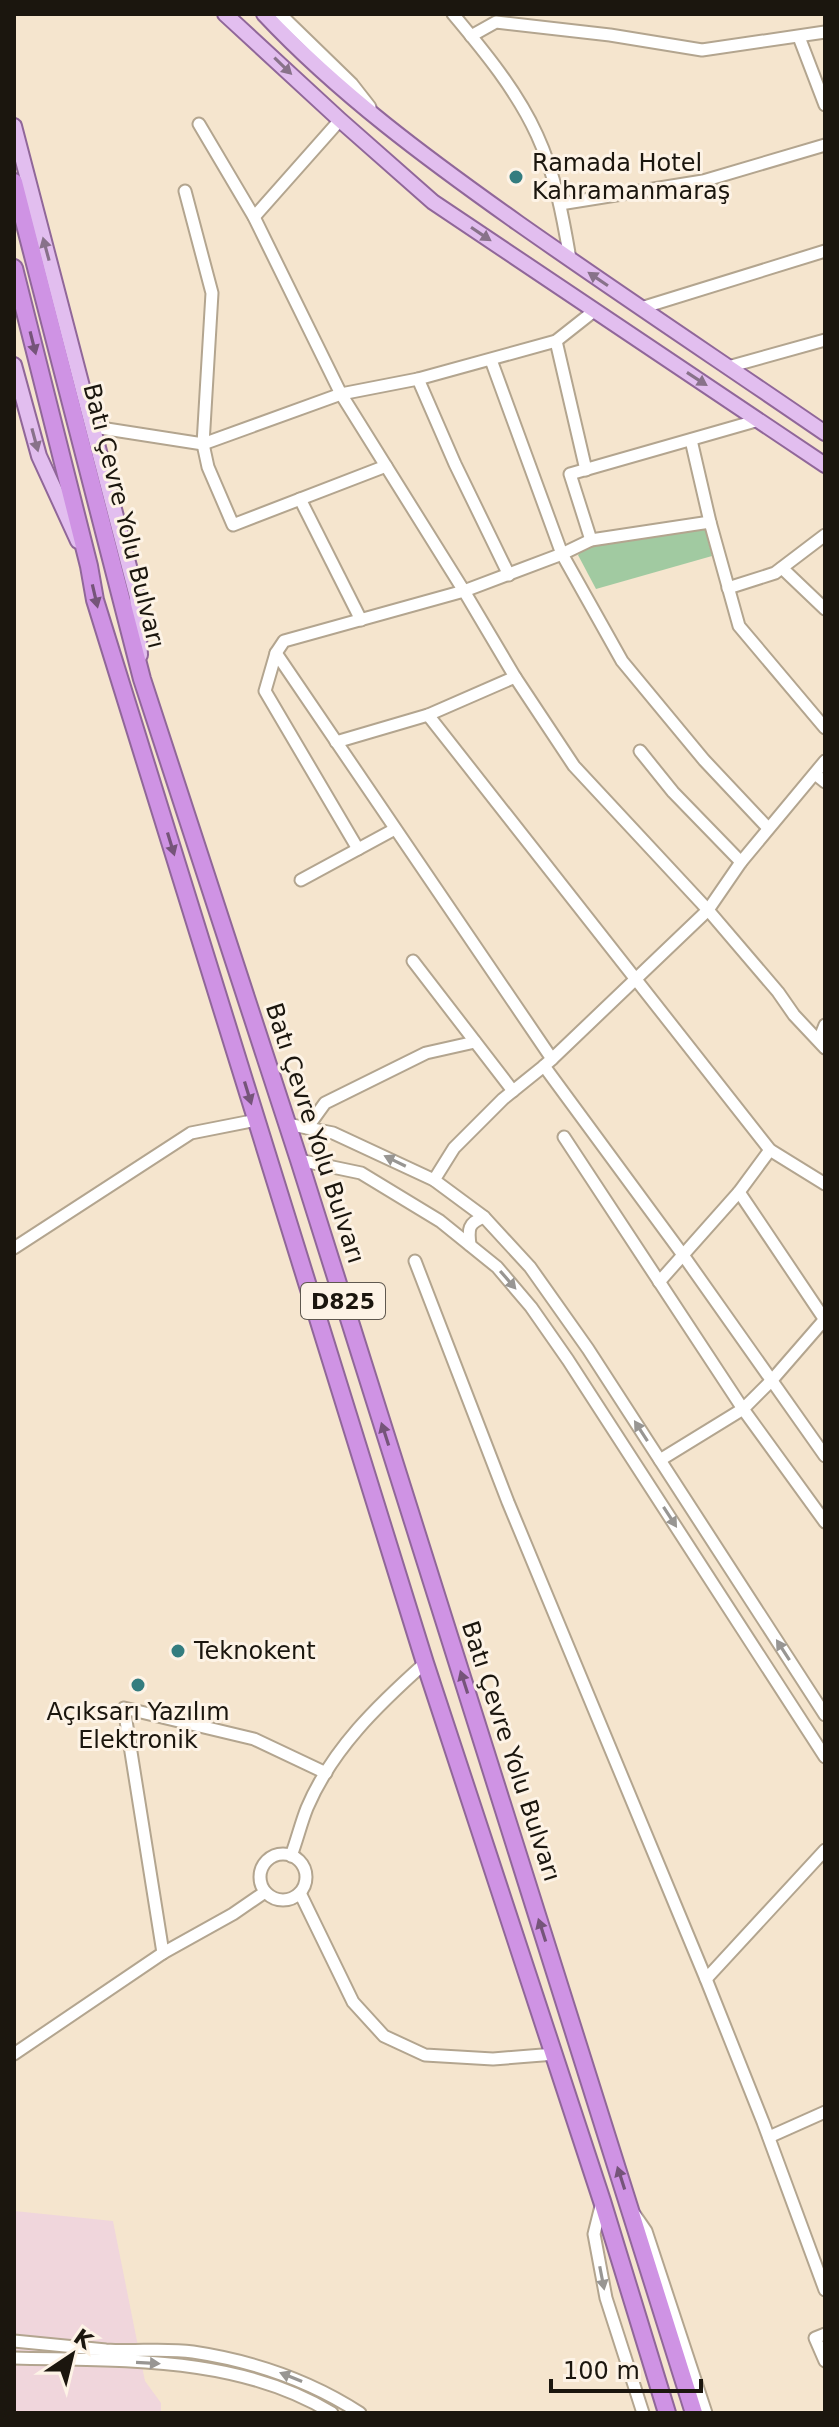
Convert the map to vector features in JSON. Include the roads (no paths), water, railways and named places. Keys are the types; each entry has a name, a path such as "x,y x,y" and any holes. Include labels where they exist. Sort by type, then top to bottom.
{"highway":[{"name":"Batı Çevre Yolu Bulvarı","path":"14,182 142,679 299,1160 694,2413"},
{"name":"Batı Çevre Yolu Bulvarı","path":"14,268 95,600 425,1663 555,2054 667,2413"}],"main road":[{"path":"225,14 433,202 825,465"},
{"path":"264,14 329,78 448,173 825,433"},
{"path":"14,126 137,597 142,679"},
{"path":"14,365 39,456 89,566"}],"street":[{"path":"281,14 352,84 381,120"},
{"path":"457,16 513,93 537,134 560,204 570,259"},
{"path":"471,36 496,22 610,35 702,50 825,32"},
{"path":"799,37 825,105"},
{"path":"254,217 340,120"},
{"path":"199,124 254,217 341,394 515,677 574,766 708,910 794,1015 822,1044"},
{"path":"560,204 703,181 825,145"},
{"path":"185,191 212,293 203,444 208,467 233,525 386,466"},
{"path":"641,308 825,251"},
{"path":"94,427 203,444 341,394 418,379 556,341 594,311"},
{"path":"728,367 825,340"},
{"path":"556,341 586,470"},
{"path":"491,360 562,554 622,661 704,760 768,828"},
{"path":"418,379 509,575"},
{"path":"591,540 570,474 759,420"},
{"path":"691,440 739,626 825,728"},
{"path":"300,499 361,620"},
{"path":"358,849 265,691 276,653 284,641 464,591 591,540 710,522"},
{"path":"728,588 775,573 825,535"},
{"path":"782,568 825,609"},
{"path":"276,653 548,1062 825,1456"},
{"path":"336,742 428,715 515,677"},
{"path":"428,715 770,1150 825,1184"},
{"path":"640,751 673,792 741,862"},
{"path":"434,1180 454,1148 636,981 708,910 768,828 820,778 825,761"},
{"path":"301,880 395,829"},
{"path":"413,961 513,1091"},
{"path":"822,1044 825,1025"},
{"path":"307,1128 325,1103 426,1053 475,1042"},
{"path":"14,1248 191,1133 257,1120"},
{"path":"287,1124 333,1133 434,1180 484,1217 530,1267 588,1349 825,1715"},
{"path":"564,1137 743,1409 825,1522"},
{"path":"659,1282 739,1192 770,1150"},
{"path":"299,1160 361,1173 440,1221 497,1267 539,1318 825,1757"},
{"path":"660,1460 743,1409 825,1320 739,1192"},
{"path":"470,1245 470,1226 484,1217"},
{"path":"415,1261 508,1502 769,2137 825,2290"},
{"path":"291,1856 307,1808 326,1773 357,1728 425,1663"},
{"path":"163,1953 124,1708 254,1739 326,1773"},
{"path":"706,1979 825,1850"},
{"path":"277,1855 291,1856 298,1860 305,1872 306,1879 300,1893 286,1900 271,1897 265,1892 260,1877 265,1863 277,1855"},
{"path":"14,2054 163,1953 233,1914 265,1892"},
{"path":"300,1893 353,2002 384,2036 425,2055 493,2059 555,2054"},
{"path":"769,2137 825,2112"},
{"path":"602,2201 594,2234 606,2298 643,2413"},
{"path":"631,2209 646,2231 706,2413"},
{"path":"825,2334 815,2338 825,2361"},
{"path":"14,2341 108,2350 191,2352 221,2358 275,2370 338,2398 360,2413"},
{"path":"14,2358 185,2365 228,2372 272,2385 332,2413"}],"place":[{"name":"Ramada Hotel Kahramanmaraş","path":"516,177"},
{"name":"Teknokent","path":"178,1651"},
{"name":"Açıksarı Yazılım Elektronik","path":"138,1685"}]}
